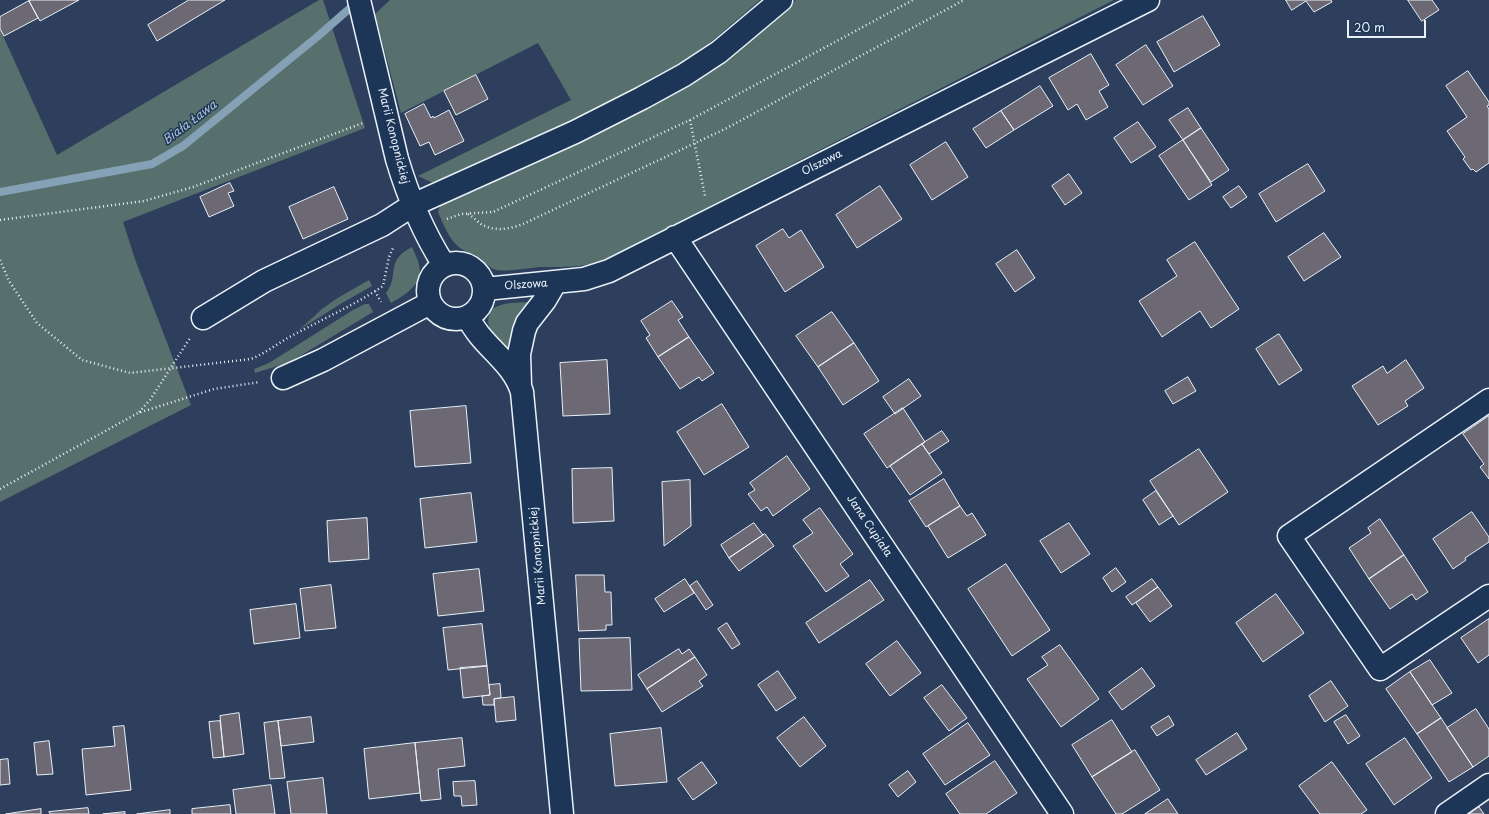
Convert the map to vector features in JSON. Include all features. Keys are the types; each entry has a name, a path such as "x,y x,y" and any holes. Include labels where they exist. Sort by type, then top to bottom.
{"street":[{"name":"Marii Konopnickiej","path":"359,0 397,159 413,205 444,265"},
{"path":"203,318 264,281 382,225 413,205 575,132 677,79 719,52 781,0"},
{"name":"Olszowa","path":"485,289 584,279 608,270 1148,0"},
{"name":"Jana Cupiała","path":"675,237 1062,814"},
{"path":"453,262 471,266 478,272 483,280 485,289 481,306 468,317 459,319 450,319 442,316 435,310 430,303 428,292 429,281 435,271 444,265 453,262"},
{"path":"520,385 519,354 524,331 527,323 545,300 555,283"},
{"path":"283,378 323,360 430,303"},
{"name":"Marii Konopnickiej","path":"468,317 473,328 513,372 520,385 524,402 562,814"},
{"path":"1489,400 1290,536 1380,669 1489,596"},
{"path":"1447,814 1489,785"}],"path":[{"path":"441,221 466,213 493,212 690,120 913,0"},
{"path":"466,213 487,227 503,229 511,228 569,203 725,129 964,0"},
{"path":"690,120 710,219"},
{"path":"0,220 144,201 194,187 364,123"},
{"path":"0,260 9,281 37,322 82,360 130,373 251,359 383,286 389,257 394,246"},
{"path":"375,291 383,307"},
{"path":"138,413 150,400 203,318"},
{"path":"0,489 138,413 214,390 283,378"}],"green space":[{"path":"319,0 323,0 365,128 123,222 136,262 191,405 0,502 0,29 57,155"},
{"path":"390,0 760,0 685,64 628,99 433,183 418,176 571,100 538,43 401,113 375,14"},
{"path":"796,0 1114,0 604,260 572,266 540,267 508,271 497,270 490,267 480,258 458,247 454,243 438,212 442,200 509,173 666,98 724,60"},
{"path":"412,247 419,265 419,278 412,288 391,303 386,293 392,281 395,263 403,252"},
{"path":"369,280 372,286 299,330 322,309 336,299"},
{"path":"529,303 513,330 509,349 506,349 492,333 488,323 490,312 492,309 503,304"},
{"path":"365,304 369,304 373,312 287,363 255,373 254,369 269,363"}],"building":[{"path":"79,0 40,21 29,1"},
{"path":"189,0 225,0 157,41 148,25"},
{"path":"1286,0 1331,0 1332,2 1314,12 1306,1 1292,10"},
{"path":"1408,0 1432,0 1439,10 1422,21"},
{"path":"29,1 38,18 4,36 0,29 0,17"},
{"path":"1203,16 1220,45 1174,72 1157,42"},
{"path":"1146,45 1173,86 1143,105 1116,65"},
{"path":"1091,54 1109,85 1099,91 1108,107 1086,120 1077,104 1068,110 1049,78"},
{"path":"1468,71 1489,102 1489,105 1487,106 1489,109 1489,163 1476,172 1473,169 1471,170 1463,159 1465,157 1447,131 1467,117 1446,86"},
{"path":"476,75 488,99 456,115 444,91"},
{"path":"1040,86 1053,106 1014,130 1001,111"},
{"path":"424,104 431,118 433,116 434,118 449,110 464,141 435,155 429,142 420,146 405,114"},
{"path":"1188,108 1201,128 1183,140 1169,120"},
{"path":"1001,111 1014,130 986,148 973,129"},
{"path":"1138,122 1156,147 1131,163 1114,138"},
{"path":"1201,128 1229,170 1211,182 1183,140"},
{"path":"1183,140 1212,185 1189,200 1159,156"},
{"path":"946,142 968,177 932,200 910,165"},
{"path":"1308,164 1325,191 1276,222 1259,194"},
{"path":"1069,174 1082,193 1065,205 1052,186"},
{"path":"230,183 234,191 228,193 234,206 209,217 200,197"},
{"path":"880,186 902,219 857,248 836,215"},
{"path":"1239,186 1247,197 1231,208 1223,197"},
{"path":"334,187 348,219 303,239 289,207"},
{"path":"783,229 789,238 801,230 824,267 785,292 756,246"},
{"path":"1324,233 1341,257 1304,281 1288,257"},
{"path":"1195,242 1239,309 1211,328 1200,311 1162,337 1139,301 1177,276 1167,260"},
{"path":"1017,250 1035,278 1015,292 996,264"},
{"path":"672,301 683,317 678,320 689,337 658,357 646,338 650,335 641,321"},
{"path":"832,312 854,343 818,367 796,336"},
{"path":"1279,334 1302,370 1279,385 1256,349"},
{"path":"689,337 714,373 702,381 699,377 680,389 658,357"},
{"path":"854,343 879,381 843,405 818,367"},
{"path":"607,360 610,414 563,416 560,363"},
{"path":"1406,360 1424,388 1405,401 1408,406 1378,425 1352,386 1383,366 1387,373"},
{"path":"1188,377 1196,391 1173,404 1165,391"},
{"path":"909,379 921,396 895,414 883,397"},
{"path":"722,404 749,447 704,475 677,432"},
{"path":"466,406 471,463 415,467 410,411"},
{"path":"903,408 925,442 887,468 864,434"},
{"path":"1489,416 1489,479 1480,467 1484,464 1463,434"},
{"path":"942,431 949,441 929,454 922,444"},
{"path":"922,444 942,473 910,495 890,466"},
{"path":"1199,449 1228,492 1179,525 1150,481"},
{"path":"787,456 810,489 773,516 767,507 761,511 748,494 755,490 750,483"},
{"path":"612,468 614,521 573,523 572,469"},
{"path":"944,479 960,506 926,527 909,501"},
{"path":"690,480 691,526 664,546 662,482"},
{"path":"1156,491 1173,516 1159,525 1143,500"},
{"path":"471,493 477,542 425,548 420,499"},
{"path":"960,506 967,516 972,513 986,535 948,558 928,526"},
{"path":"820,508 853,554 840,564 849,576 826,592 793,546 813,533 803,520"},
{"path":"1472,512 1489,537 1489,542 1465,558 1466,560 1453,569 1433,539"},
{"path":"367,518 369,559 329,562 327,521"},
{"path":"1380,519 1404,555 1369,579 1349,548 1371,533 1368,528"},
{"path":"754,523 763,535 729,558 721,545"},
{"path":"1069,523 1090,554 1061,573 1040,541"},
{"path":"765,534 774,546 739,571 729,558"},
{"path":"1404,555 1428,592 1416,600 1412,594 1390,609 1369,579"},
{"path":"1006,564 1050,630 1012,656 968,589"},
{"path":"1116,568 1126,582 1112,592 1103,578"},
{"path":"479,569 484,611 438,616 433,574"},
{"path":"576,575 604,575 605,592 611,592 612,625 606,625 606,630 579,631"},
{"path":"685,579 694,593 664,612 655,599"},
{"path":"1152,579 1158,587 1132,605 1126,597"},
{"path":"870,580 884,600 819,643 806,623"},
{"path":"697,581 713,605 706,610 690,586"},
{"path":"331,585 336,628 305,631 300,589"},
{"path":"1158,587 1172,606 1150,622 1136,603"},
{"path":"1276,594 1304,633 1263,662 1236,623"},
{"path":"296,604 300,638 254,644 250,610"},
{"path":"1489,619 1489,655 1478,663 1461,638"},
{"path":"727,623 740,644 732,649 718,629"},
{"path":"482,624 487,666 448,670 443,628"},
{"path":"630,638 632,690 581,691 579,639"},
{"path":"897,641 921,673 890,696 866,664"},
{"path":"1060,645 1099,699 1061,727 1027,679 1048,665 1042,657"},
{"path":"679,649 682,654 689,649 695,657 647,689 638,675"},
{"path":"695,657 707,675 699,681 703,686 662,712 647,689"},
{"path":"1430,660 1452,693 1432,705 1410,672"},
{"path":"487,666 490,695 463,698 460,668"},
{"path":"1142,668 1155,686 1122,710 1109,692"},
{"path":"778,671 796,698 776,711 758,685"},
{"path":"1410,672 1441,718 1417,734 1386,689"},
{"path":"1331,681 1348,706 1325,722 1309,696"},
{"path":"500,684 501,698 494,699 494,705 483,705 482,696 490,695 489,685"},
{"path":"942,685 967,718 949,731 924,698"},
{"path":"514,697 516,720 496,722 494,699"},
{"path":"1476,709 1489,729 1489,756 1473,767 1447,728"},
{"path":"239,713 244,754 224,757 220,716"},
{"path":"1346,715 1360,736 1348,744 1334,722"},
{"path":"1169,716 1174,725 1157,736 1151,727"},
{"path":"311,717 314,742 281,746 278,721"},
{"path":"804,717 826,746 800,767 777,738"},
{"path":"1441,718 1473,767 1449,782 1417,734"},
{"path":"1112,720 1132,752 1092,777 1072,745"},
{"path":"220,721 224,757 213,758 209,722"},
{"path":"278,721 285,778 270,779 264,723"},
{"path":"968,723 990,755 945,785 923,754"},
{"path":"124,726 131,790 86,795 82,749 115,746 113,727"},
{"path":"661,728 667,782 615,786 610,734"},
{"path":"1237,733 1247,749 1206,775 1196,760"},
{"path":"462,738 465,766 438,769 441,799 421,801 415,743"},
{"path":"1405,738 1432,778 1394,805 1366,764"},
{"path":"49,741 53,774 37,775 34,743"},
{"path":"415,743 420,793 369,799 364,749"},
{"path":"1135,750 1160,790 1122,814 1116,814 1092,777"},
{"path":"8,759 10,784 0,785 0,760"},
{"path":"995,761 1017,793 986,814 960,814 946,794"},
{"path":"702,762 717,783 693,800 678,779"},
{"path":"1332,762 1367,810 1361,814 1320,814 1299,786"},
{"path":"908,771 916,782 898,797 889,785"},
{"path":"323,778 327,814 291,814 287,782"},
{"path":"475,781 477,805 462,806 461,796 454,796 453,782"},
{"path":"271,785 275,814 236,814 233,790"},
{"path":"1168,799 1178,814 1145,814"},
{"path":"230,805 231,814 192,814 192,809"},
{"path":"1479,807 1484,814 1469,814"},
{"path":"88,808 89,814 50,814 49,812"},
{"path":"41,809 41,814 6,814"},
{"path":"170,810 170,814 137,814"},
{"path":"125,812 125,814 103,814"}],"waterway":[{"name":"Biała Ława","path":"0,192 152,164 183,146 317,37 357,2"}]}
